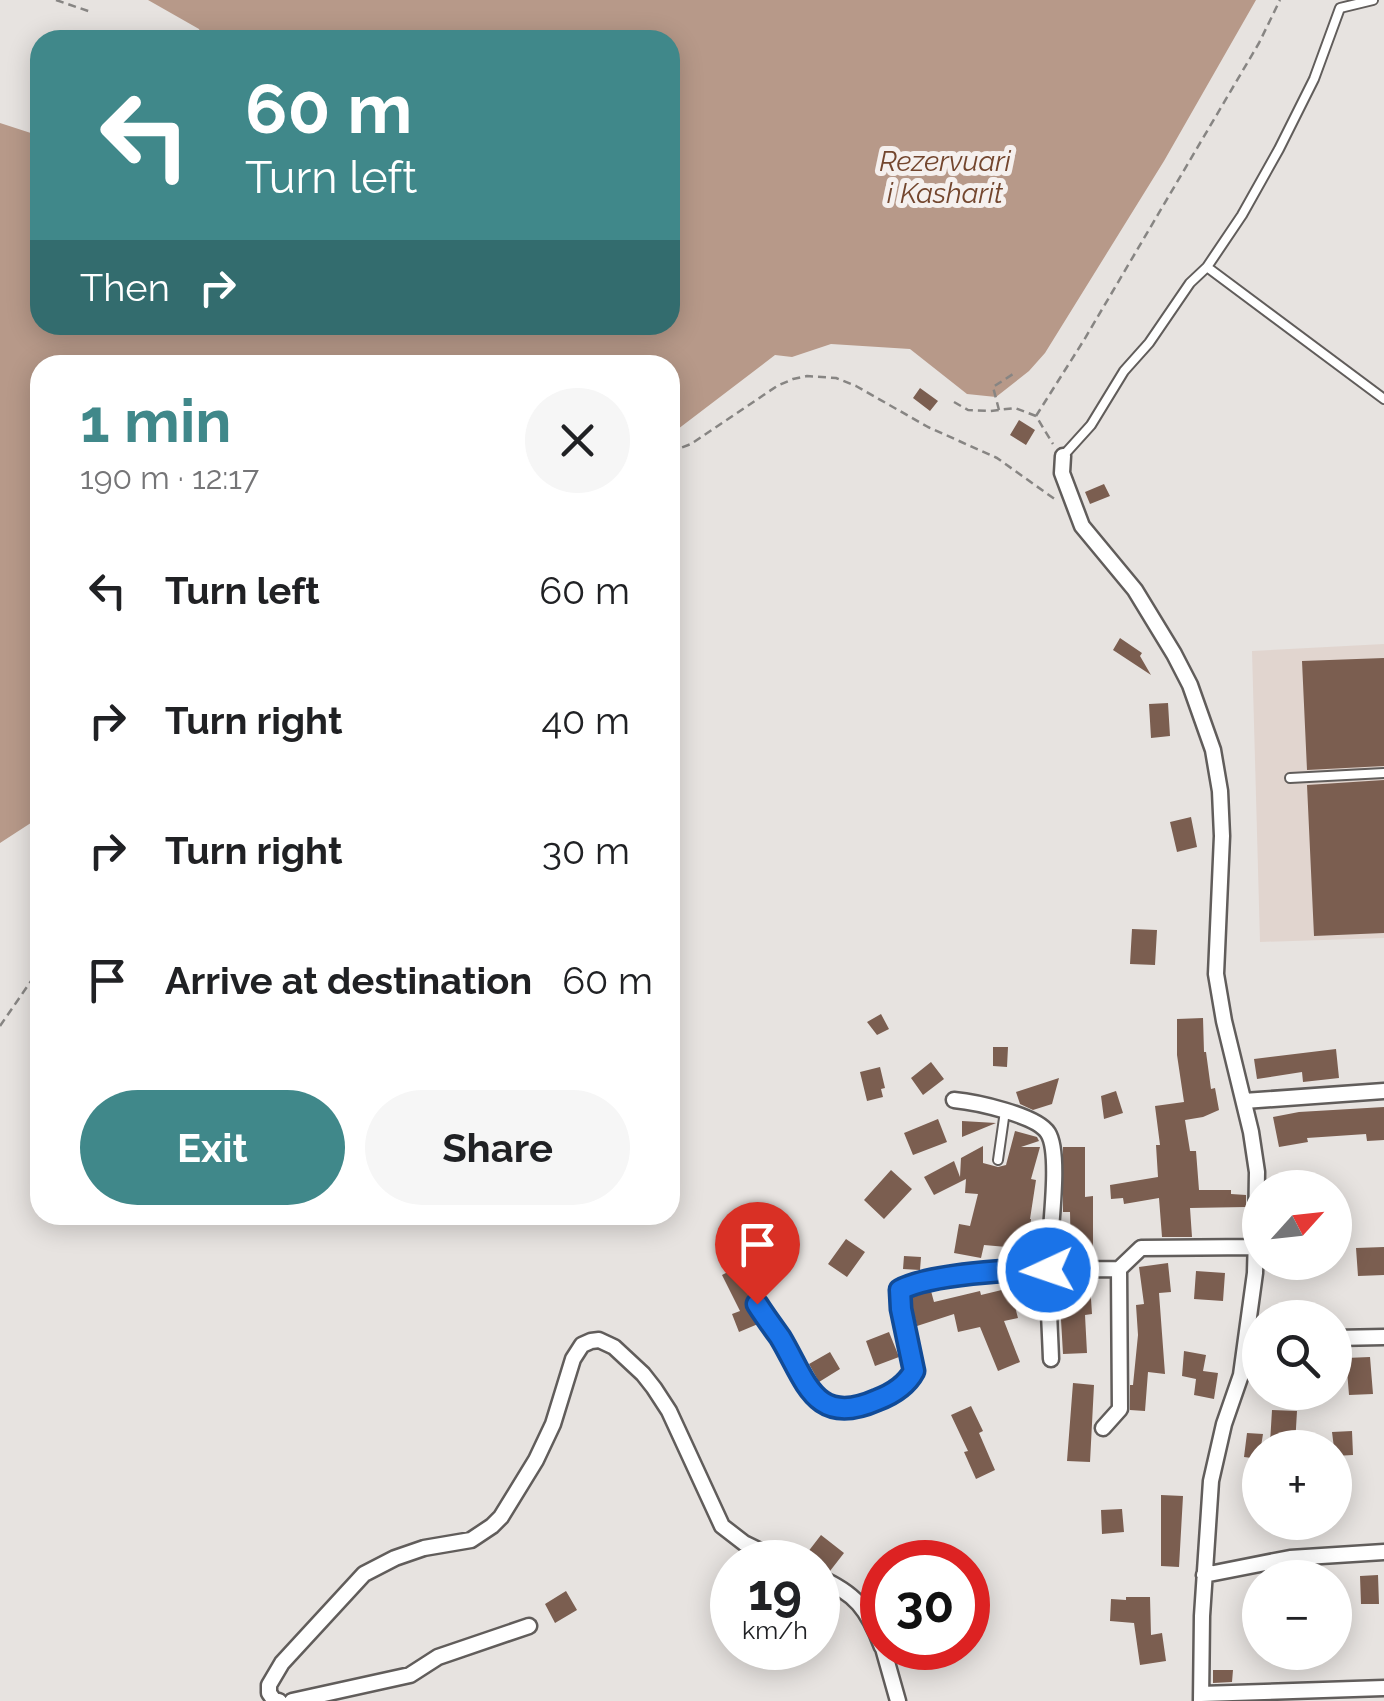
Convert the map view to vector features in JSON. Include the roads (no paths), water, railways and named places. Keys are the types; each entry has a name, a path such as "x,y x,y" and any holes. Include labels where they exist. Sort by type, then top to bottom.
{"street":[{"path":"1063,456 1062,473 1076,515 1135,590 1174,654 1214,750 1222,836 1216,974 1257,1170"},
{"path":"1244,1101 1384,1091"},
{"path":"954,1100 1005,1111 1042,1126 1050,1135 1051,1358"},
{"path":"757,1304 812,1393 828,1404 850,1410 887,1396 904,1385 914,1371 900,1290 919,1282 1028,1269 1118,1269 1141,1248 1242,1247"},
{"path":"1103,1428 1120,1408 1118,1269"},
{"path":"1352,1338 1384,1337"},
{"path":"279,1701 269,1693 269,1684 282,1663 364,1574 424,1548 470,1540 501,1516 536,1460 572,1359 582,1345 591,1341 600,1340 614,1347 654,1388 722,1526 740,1540"},
{"path":"1242,1372 1224,1424 1211,1482 1201,1698 1384,1688"},
{"path":"1204,1575 1290,1558 1384,1552"},
{"path":"840,1587 860,1606"},
{"path":"292,1701 410,1675 438,1657 529,1626"},
{"path":"889,1670 898,1701"}],"lane":[{"path":"1063,456 1090,425 1124,371 1149,343 1190,283 1207,267 1242,214 1314,79 1340,8 1373,0"},
{"path":"1207,267 1384,399"},
{"path":"1290,778 1384,773"},
{"path":"998,1160 1005,1111"}],"water":[{"name":"Rezervuari i Kasharit","path":"148,0 1256,0 1164,161 1045,353 996,397 967,394 910,349 831,344 792,357 775,355 680,427 680,355 30,355 30,824 0,843 0,123 30,133 30,335 680,335 680,30 199,29"}]}
